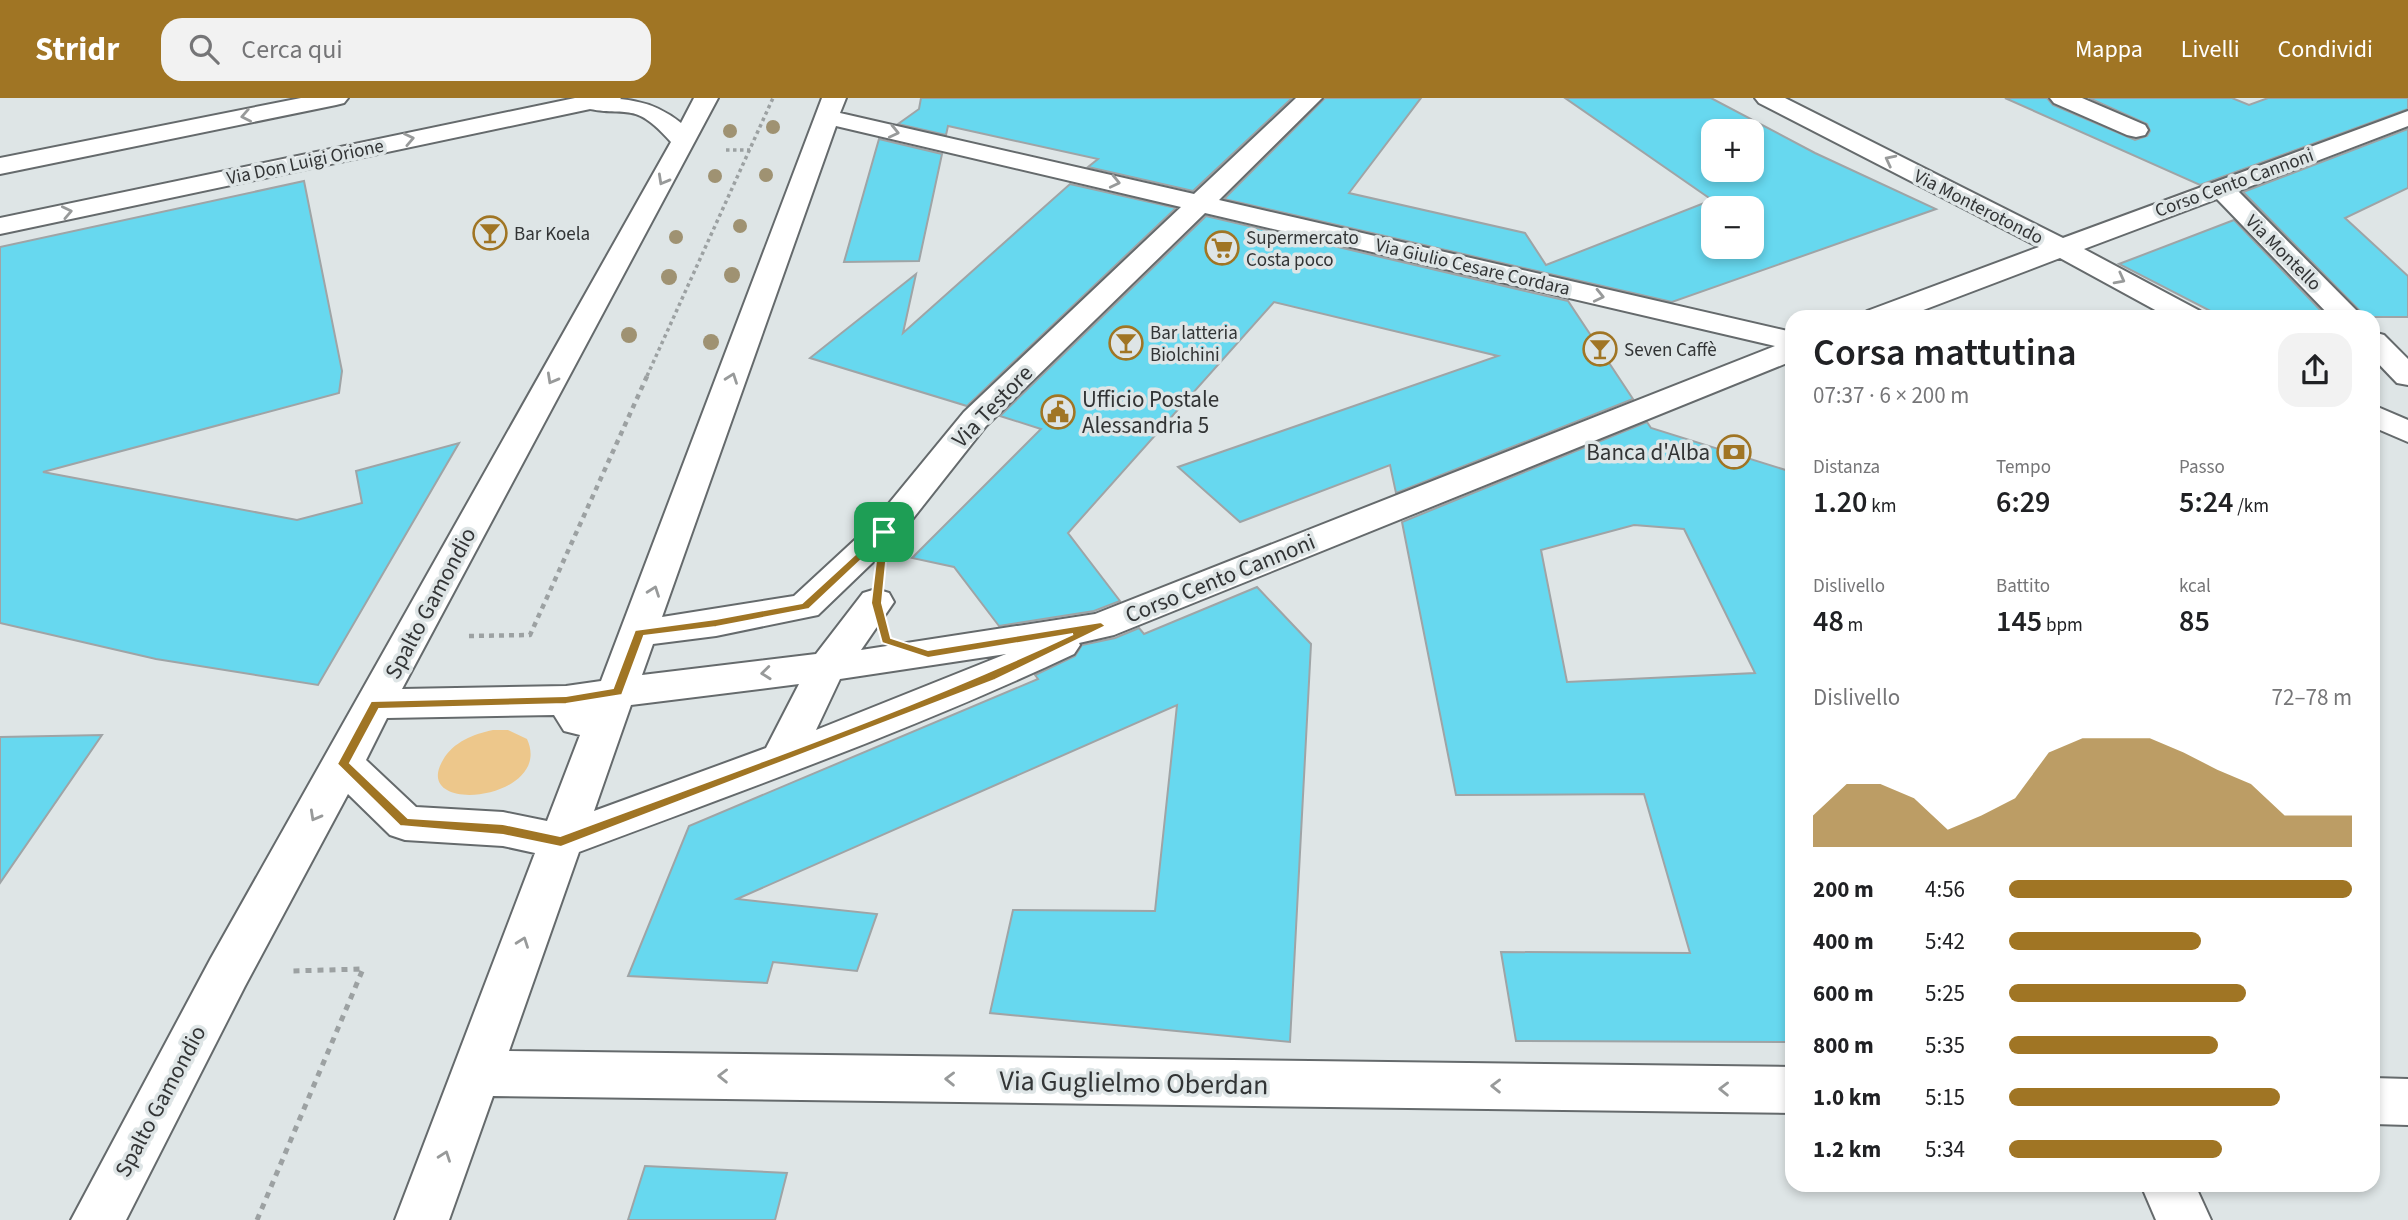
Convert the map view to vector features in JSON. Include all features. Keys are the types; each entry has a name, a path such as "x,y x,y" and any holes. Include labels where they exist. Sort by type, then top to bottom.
{"street":[{"path":"0,166 337,98"},
{"name":"Spalto Gamondio","path":"98,1220 228,972 376,704 425,608 706,98"},
{"name":"Via Testore","path":"639,633 716,623 805,606 884,532 975,419 1310,98"},
{"name":"Via Monterotondo","path":"1767,98 2060,247 2177,310"},
{"path":"2062,98 2136,130"},
{"name":"Via Don Luigi Orione","path":"0,226 599,100 652,107 665,117 684,142"},
{"path":"422,1220 618,692 830,107"},
{"name":"Via Giulio Cesare Cordara","path":"830,107 1203,203 1785,339"},
{"name":"Corso Cento Cannoni","path":"1895,310 2408,118"},
{"name":"Via Montello","path":"2220,187 2341,310"},
{"path":"2380,348 2408,376"},
{"name":"Corso Cento Cannoni","path":"376,704 566,700 695,681 928,654 1101,626 1785,353"},
{"path":"2380,418 2408,432"},
{"path":"884,532 876,603 886,641 928,654"},
{"path":"781,760 827,667 876,603"},
{"path":"343,764 405,823 503,830 561,841 781,760 991,677 1101,626"},
{"path":"566,700 595,753"},
{"name":"Via Guglielmo Oberdan","path":"476,1073 1785,1090"},
{"path":"2380,1101 2408,1102"},
{"path":"2170,1192 2184,1220"}],"path":[{"path":"530,635 773,98"},
{"path":"257,1220 363,970"}],"shaded area":[{"path":"493,730 508,730 527,739 530,760 521,776 504,787 483,794 462,794 446,789 438,778 447,754 465,740"}],"building":[{"path":"921,98 1292,98 1193,191 1088,167 1098,159 948,126 946,135 898,124 919,109"},
{"path":"1325,98 1421,98 1349,193 1525,233 1546,265 1701,204 1701,259 1764,259 1764,196 1706,196 1565,98 1711,98 1751,119 1701,119 1701,182 1764,182 1764,126 1815,153 1936,209 1672,302 1224,199"},
{"path":"2005,98 2047,98 2053,105 2135,140 2147,136 2150,131 2147,124 2089,98 2232,98 2249,105 2268,98 2408,98 2408,109 2200,185"},
{"path":"2408,129 2408,188 2345,218 2408,276 2408,317 2380,317 2380,310 2359,310 2243,192"},
{"path":"879,139 942,154 919,261 844,262"},
{"path":"304,181 342,371 339,393 43,472 297,520 362,503 356,471 459,443 318,685 156,659 0,623 0,247"},
{"path":"1070,184 1176,208 967,406 810,358 916,274 903,333"},
{"path":"1206,216 1568,301 1633,399 1396,493 1390,465 1240,522 1178,467 1498,356 1274,302 1068,533 1120,601 1094,611 999,626 954,567 912,558 1041,429 1000,416"},
{"path":"2234,220 2320,310 2208,310 2119,264"},
{"path":"1647,422 1651,428 1785,470 1785,1042 1516,1041 1501,952 1690,953 1644,794 1456,795 1402,522","holes":["1634,525 1684,529 1755,673 1567,682 1541,550"]},
{"path":"1257,587 1311,644 1290,1042 990,1013 1013,910 1155,911 1177,705 737,899 877,914 857,971 773,962 767,983 628,976 689,826 1038,679 1035,675 1075,656 1082,645 1115,638 1139,628 1144,634"},
{"path":"102,735 0,883 0,737"},
{"path":"645,1166 787,1173 775,1220 628,1220"}],"place":[{"name":"Bar Koela","path":"490,233"},
{"name":"Supermercato Costa poco","path":"1222,248"},
{"name":"Bar latteria Biolchini","path":"1126,343"},
{"name":"Seven Caffè","path":"1600,349"},
{"name":"Ufficio Postale Alessandria 5","path":"1058,412"},
{"name":"Banca d'Alba","path":"1734,452"}],"route":[{"path":"884,532 876,603 886,641 928,654 1101,626 991,677 909,710 561,841 503,830 405,823 343,764 376,704 566,700 618,692 639,633 716,623 805,606 884,532"}]}
